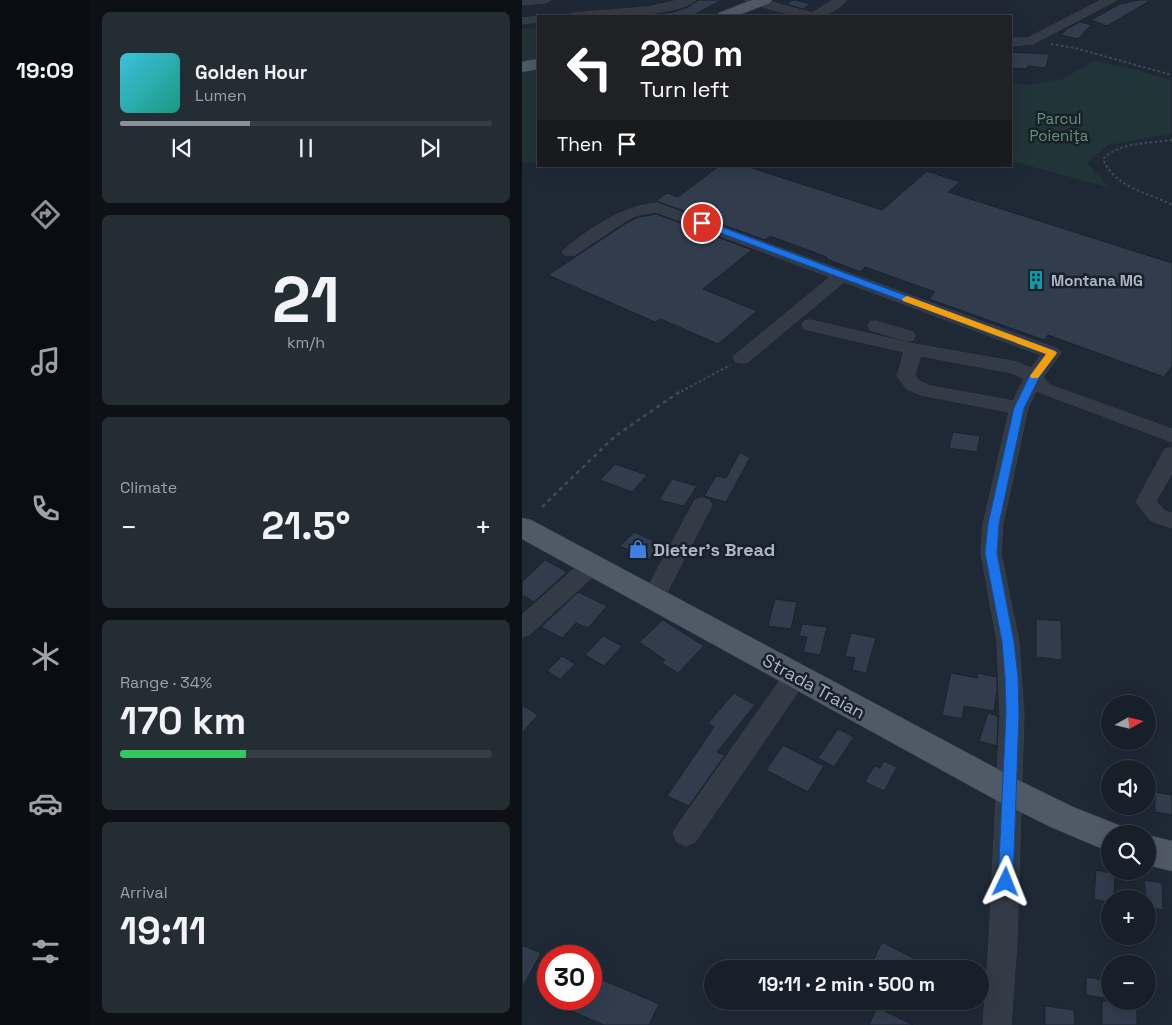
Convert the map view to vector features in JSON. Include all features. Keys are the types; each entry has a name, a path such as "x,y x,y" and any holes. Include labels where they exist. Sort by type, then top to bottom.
{"main road":[{"path":"726,15 759,1"},
{"path":"522,67 537,64"},
{"name":"Strada Traian","path":"522,527 1009,791 1062,817 1101,833"},
{"path":"1156,852 1172,856"}],"street":[{"path":"522,2 545,0"},
{"path":"603,0 606,13"},
{"path":"584,15 680,4 690,0"},
{"path":"818,15 840,0"},
{"path":"1012,42 1029,41 1111,0"},
{"path":"759,1 806,15"},
{"path":"522,21 537,19"},
{"path":"570,252 629,212 646,207 656,207 1052,353 1034,377 1019,408 993,524 991,553 1008,642 1012,714 997,1025"},
{"path":"742,358 842,275"},
{"path":"810,325 914,349 1017,368 1034,377 1044,389 1172,436"},
{"path":"876,326 928,342 948,351 948,355"},
{"path":"914,349 906,376 913,385 927,391 1019,408"},
{"path":"1172,454 1146,502 1158,516 1172,521"},
{"path":"653,598 702,505"},
{"path":"522,628 592,564"},
{"path":"686,834 796,676"}],"path":[{"path":"1029,41 1075,48 1172,75"},
{"path":"1172,140 1116,149 1108,153 1103,159 1105,168 1118,181 1152,194 1172,205"},
{"path":"542,507 614,437 669,398 708,379 742,358"}],"green space":[{"path":"522,28 537,29 537,58 522,61"},
{"name":"Parcul Poieniţa","path":"1094,61 1138,70 1171,81 1171,134 1108,145 1087,163 1110,188 1012,161 1012,83 1027,85 1063,79"},
{"path":"537,67 537,163 522,162 522,70"}],"building":[{"path":"698,0 722,0 694,15 650,15 673,12 688,7"},
{"path":"793,0 811,4 803,9 786,4"},
{"path":"1139,0 1151,0 1107,26 1091,20 1120,4"},
{"path":"1080,22 1091,25 1078,39 1061,35 1068,28"},
{"path":"1012,52 1049,54 1046,68 1028,66 1027,69 1012,68"},
{"name":"Montana MG","path":"718,167 749,167 882,210 927,171 960,182 948,192 1172,263 1172,366 1164,377 1048,335 1044,340 929,299 935,292 865,267 860,272 825,258 827,257 770,236 765,240 656,201 667,193 678,197"},
{"path":"656,214 752,250 703,289 757,311 718,344 661,319 655,322 548,275 628,222 639,217"},
{"path":"953,432 980,436 977,452 949,448"},
{"path":"740,452 750,458 726,502 704,496 716,476 726,478"},
{"path":"615,464 647,475 632,492 600,480"},
{"path":"672,479 697,486 684,506 659,500"},
{"path":"634,532 662,545 648,560 620,546"},
{"path":"545,560 567,572 534,602 522,595 522,582"},
{"path":"578,592 607,606 588,628 576,623 562,638 541,627"},
{"path":"775,599 797,602 791,629 768,626"},
{"path":"1036,619 1061,621 1062,660 1036,657"},
{"path":"663,620 704,646 678,673 662,663 665,660 639,642"},
{"path":"802,624 827,627 820,655 803,652 807,637 799,636"},
{"path":"851,633 876,638 866,673 852,670 855,658 845,656"},
{"path":"603,636 622,646 604,666 585,655"},
{"path":"562,656 575,664 560,679 547,671"},
{"path":"951,673 977,678 978,673 997,677 994,711 964,706 962,719 942,715"},
{"path":"734,693 755,705 717,752 725,755 689,806 667,796 714,727 708,723"},
{"path":"522,705 538,715 522,733"},
{"path":"988,713 998,716 997,746 979,741"},
{"path":"838,729 854,737 834,767 818,758"},
{"path":"783,745 824,766 808,792 766,770"},
{"path":"884,761 897,767 884,791 865,782 874,766 880,768"},
{"path":"1156,792 1172,795 1172,815 1156,812"},
{"path":"1096,870 1101,871 1101,880 1115,880 1114,890 1101,890 1101,901 1094,899"},
{"path":"1144,880 1162,883 1163,910 1156,909 1156,890 1145,890"},
{"path":"882,942 913,958 912,960 873,960"},
{"path":"522,945 537,951 537,960 522,988"},
{"path":"1086,977 1101,980 1101,998 1086,995"},
{"path":"602,980 659,1004 649,1025 604,1025 569,1010 602,1010"},
{"path":"1045,1006 1074,1010 1075,1025 1045,1025"},
{"path":"876,1010 883,1010 913,1025 869,1025"},
{"path":"1102,1010 1137,1010 1137,1025 1102,1025"}],"slow traffic":[{"path":"907,299 1052,353 1035,376"}],"place":[{"name":"Montana MG","path":"1036,280"},
{"name":"Dieter’s Bread","path":"638,549"}],"route":[{"path":"702,223 1052,353 1034,377 1019,408 993,524 991,553 1008,642 1011,677 1012,714 1006,882"}]}
